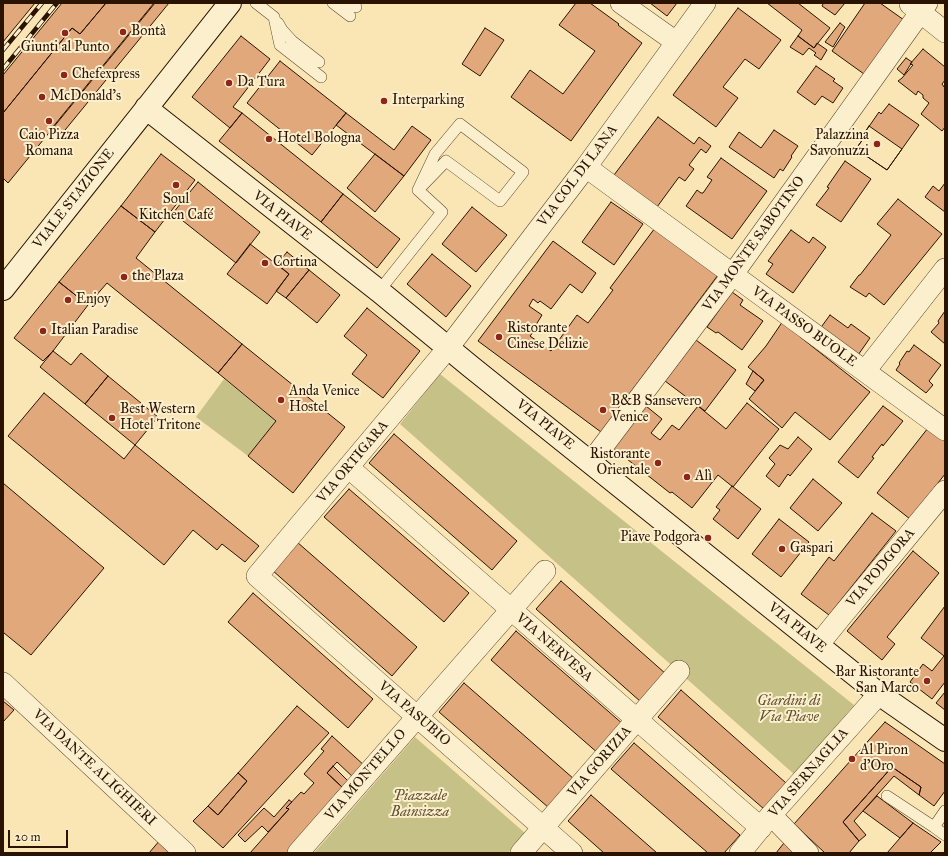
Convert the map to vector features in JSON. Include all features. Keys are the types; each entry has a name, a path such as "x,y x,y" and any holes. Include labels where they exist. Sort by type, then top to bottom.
{"street":[{"name":"VIALE STAZIONE","path":"3,289 230,3"},
{"path":"621,3 676,42"},
{"name":"VIA COL DI LANA","path":"448,348 586,167 705,3"},
{"path":"919,6 945,32"},
{"name":"VIA MONTE SABOTINO","path":"591,462 732,274 919,6"},
{"name":"VIA PIAVE","path":"146,108 379,291 879,694 945,740"},
{"name":"VIA PASSO BUOLE","path":"586,167 945,430"},
{"path":"865,371 945,269"},
{"name":"VIA ORTIGARA","path":"257,576 448,348"},
{"name":"VIA NERVESA","path":"348,467 637,720 766,822 808,853"},
{"name":"VIA PODGORA","path":"818,645 945,491"},
{"name":"VIA MONTELLO","path":"298,853 413,728 545,570"},
{"name":"VIA PASUBIO","path":"257,576 413,728 530,838 572,853"},
{"name":"VIA GORIZIA","path":"530,838 637,720 679,671"},
{"name":"VIA DANTE ALIGHIERI","path":"3,683 185,853"},
{"name":"VIA SERNAGLIA","path":"740,853 879,694"}],"lane":[{"path":"256,3 274,17 282,30 292,41 319,62"},
{"path":"333,3 352,9"},
{"path":"274,17 280,45 321,77"},
{"path":"460,124 523,172 500,201 446,160 418,190 435,154 460,124"},
{"path":"379,291 442,212 418,190"},
{"path":"887,796 945,835"},
{"path":"934,827 945,811"}],"green space":[{"name":"Giardini di Via Piave","path":"440,374 854,705 800,767 795,775 400,424"},
{"path":"224,379 276,421 248,456 196,417"},
{"name":"Piazzale Bainsizza","path":"415,737 525,833 508,853 314,853"}],"building":[{"path":"3,3 35,3 3,42"},
{"path":"62,3 106,3 80,34 72,28 3,113 3,75"},
{"path":"106,3 155,3 8,183 3,178 3,113 72,28 80,34"},
{"path":"154,3 169,3 61,135 52,128"},
{"path":"576,3 590,3 642,43 571,141 511,97 530,70 563,94 595,51 559,25"},
{"path":"650,3 677,3 667,16"},
{"path":"767,3 798,3 830,28 814,48 798,36 802,30"},
{"path":"822,3 845,3 835,15 822,6"},
{"path":"865,3 880,3 904,20 864,74 832,51"},
{"path":"738,8 781,40 759,69 745,59 723,87 738,98 716,127 673,95"},
{"path":"840,23 845,27 833,47 825,42"},
{"path":"485,28 504,40 480,76 462,64"},
{"path":"241,36 270,59 233,107 242,113 230,128 192,97"},
{"path":"798,36 814,48 817,43 827,50 821,60 814,55 816,53 809,48 803,55 790,47"},
{"path":"923,49 945,67 945,80 942,84 944,87 945,85 945,127 942,131 921,114 929,103 923,98 923,95 918,91 916,95 898,81 913,65 910,64"},
{"path":"906,58 912,62 904,75 897,69"},
{"path":"280,61 346,113 312,155 247,103"},
{"path":"816,66 835,79 833,81 843,88 833,103 822,96 815,105 797,92"},
{"path":"889,104 919,125 887,170 856,149 863,139 861,138 879,112 881,114"},
{"path":"242,113 343,194 321,222 219,141"},
{"path":"346,113 394,150 412,126 431,140 404,176 336,125"},
{"path":"658,117 694,144 699,137 711,146 706,153 701,149 689,165 694,169 685,181 679,177 657,207 614,175"},
{"name":"Palazzina Savonuzzi","path":"869,126 902,149 887,170 856,149"},
{"path":"774,130 798,146 783,171 780,169 774,178 729,147 739,132 761,148"},
{"path":"161,154 195,180 155,232 121,206"},
{"path":"375,154 404,176 375,212 347,188"},
{"path":"721,158 767,191 732,239 686,206 697,190 703,193 712,180 707,177"},
{"path":"845,161 871,179 841,222 816,205 829,188 827,187"},
{"path":"198,182 260,232 236,263 173,213"},
{"path":"945,183 945,212 925,197 933,186 939,191"},
{"path":"343,194 400,239 377,268 321,222"},
{"path":"898,199 942,234 884,305 869,293 866,297 850,287 891,235 877,224"},
{"path":"611,202 643,224 614,265 582,242"},
{"path":"121,206 155,232 136,258 242,344 218,373 107,283 88,305 59,282"},
{"path":"472,207 507,235 476,272 442,244"},
{"path":"655,228 718,275 601,432 478,341 553,241 596,273 582,293 570,284 551,309 540,301 538,303 533,299 529,306 542,315 534,328 536,329 530,336 551,351 577,315 588,323 613,290 610,288"},
{"path":"791,230 809,243 813,237 826,247 793,293 766,274 773,264 768,261"},
{"path":"250,244 289,274 267,304 227,274"},
{"path":"287,252 309,270 286,298 276,291 289,274 277,264"},
{"path":"432,254 471,286 446,317 407,284"},
{"path":"309,270 340,295 317,323 286,298"},
{"path":"59,282 88,305 53,351 43,361 14,338"},
{"path":"732,292 743,300 740,305 763,321 742,350 718,332 716,333 707,327"},
{"path":"367,308 420,351 383,398 352,374 367,355 344,336"},
{"path":"945,311 945,344 931,332 939,323 938,321"},
{"path":"830,315 848,328 851,324 870,338 856,358 819,330"},
{"path":"783,321 800,334 799,336 870,392 830,440 795,412 782,428 749,399 764,380 748,367 766,346"},
{"path":"696,340 736,370 705,411 665,381"},
{"name":"Anda Venice Hostel","path":"242,344 345,427 293,493 248,456 276,421 218,373"},
{"path":"914,345 941,365 929,381 933,385 926,393 896,370 907,351 909,352"},
{"path":"53,351 71,365 81,353 108,376 85,404 40,367"},
{"path":"753,371 764,380 755,391 746,384"},
{"path":"108,376 158,417 135,445 85,404"},
{"path":"44,393 124,459 135,445 259,546 245,562 222,544 217,550 193,530 164,565 8,436"},
{"path":"747,403 779,429 733,487 718,475 692,508 672,492 670,493 613,448 646,406 662,419 651,433 660,440 672,425 679,430 698,406 726,429"},
{"path":"883,406 903,421 883,446 882,444 872,457 874,458 858,478 838,462"},
{"path":"928,428 945,441 945,474 910,519 877,493"},
{"path":"394,434 517,541 492,570 369,463"},
{"path":"798,437 812,449 790,476 788,474 779,487 766,476 775,464 769,458 780,445 788,449"},
{"path":"813,479 842,503 818,531 790,508"},
{"path":"3,483 104,568 31,655 4,633 3,634"},
{"path":"732,486 761,509 738,539 713,519 720,510 716,507"},
{"path":"349,489 469,593 444,622 324,517"},
{"path":"872,513 896,531 829,615 801,594 829,557 834,561"},
{"path":"779,519 809,542 781,577 752,554"},
{"path":"297,542 417,647 392,676 272,570"},
{"path":"913,551 939,573 887,637 895,644 882,660 847,631"},
{"path":"561,581 666,674 641,702 536,609"},
{"path":"253,593 373,699 348,728 228,622"},
{"path":"945,606 945,682 932,699 910,682 923,664 932,671 944,656 921,638"},
{"path":"516,631 624,725 599,754 491,660"},
{"path":"464,683 574,779 549,808 439,712"},
{"path":"681,690 786,783 764,809 658,717"},
{"path":"945,692 945,710 936,703"},
{"path":"3,701 14,710 3,722"},
{"path":"297,706 329,733 223,848 193,821 208,806 218,815 247,781 238,773"},
{"path":"885,722 945,764 945,791 934,806 919,795 921,787 892,767 843,822 859,841 849,853 825,853 794,824"},
{"path":"332,736 366,767 355,779 337,762 327,773 342,787 335,795 338,798 289,853 250,853 289,809 286,808 301,792 304,794 314,783 304,774 324,751 321,749"},
{"path":"634,743 740,835 724,853 708,853 611,769"},
{"path":"333,766 351,784 344,791 342,787 327,773"},
{"path":"892,767 921,787 919,795 894,776 854,821 866,835 859,841 843,822"},
{"path":"238,773 247,781 218,815 208,806"},
{"path":"591,795 657,853 604,853 568,821"},
{"path":"877,796 913,823 900,838 863,811"},
{"path":"289,800 292,802 286,808 289,809 268,832 262,826 245,842 238,835 264,808 274,817"},
{"path":"913,823 941,842 930,853 887,853"},
{"path":"160,840 175,853 149,853"},
{"path":"784,843 796,853 776,853"}],"railway":[{"path":"3,50 42,3"},
{"path":"3,69 57,3"}],"place":[{"name":"Bontà","path":"123,32"},
{"name":"Giunti al Punto","path":"65,33"},
{"name":"Chefexpress","path":"64,75"},
{"name":"Da Tura","path":"229,83"},
{"name":"McDonald's","path":"42,97"},
{"name":"Interparking","path":"384,101"},
{"name":"Caio Pizza Romana","path":"49,121"},
{"name":"Hotel Bologna","path":"269,139"},
{"name":"Palazzina Savonuzzi","path":"877,144"},
{"name":"Soul Kitchen Café","path":"176,185"},
{"name":"Cortina","path":"265,263"},
{"name":"the Plaza","path":"124,277"},
{"name":"Enjoy","path":"68,300"},
{"name":"Italian Paradise","path":"43,331"},
{"name":"Ristorante Cinese Delizie","path":"499,337"},
{"name":"Anda Venice Hostel","path":"281,400"},
{"name":"B&B Sansevero Venice","path":"603,410"},
{"name":"Best Western Hotel Tritone","path":"112,418"},
{"name":"Ristorante Orientale","path":"658,463"},
{"name":"Alì","path":"687,477"},
{"name":"Piave Podgora","path":"708,538"},
{"name":"Gaspari","path":"782,549"},
{"name":"Bar Ristorante San Marco","path":"927,681"},
{"name":"Al Piron d'Oro","path":"852,759"}]}
